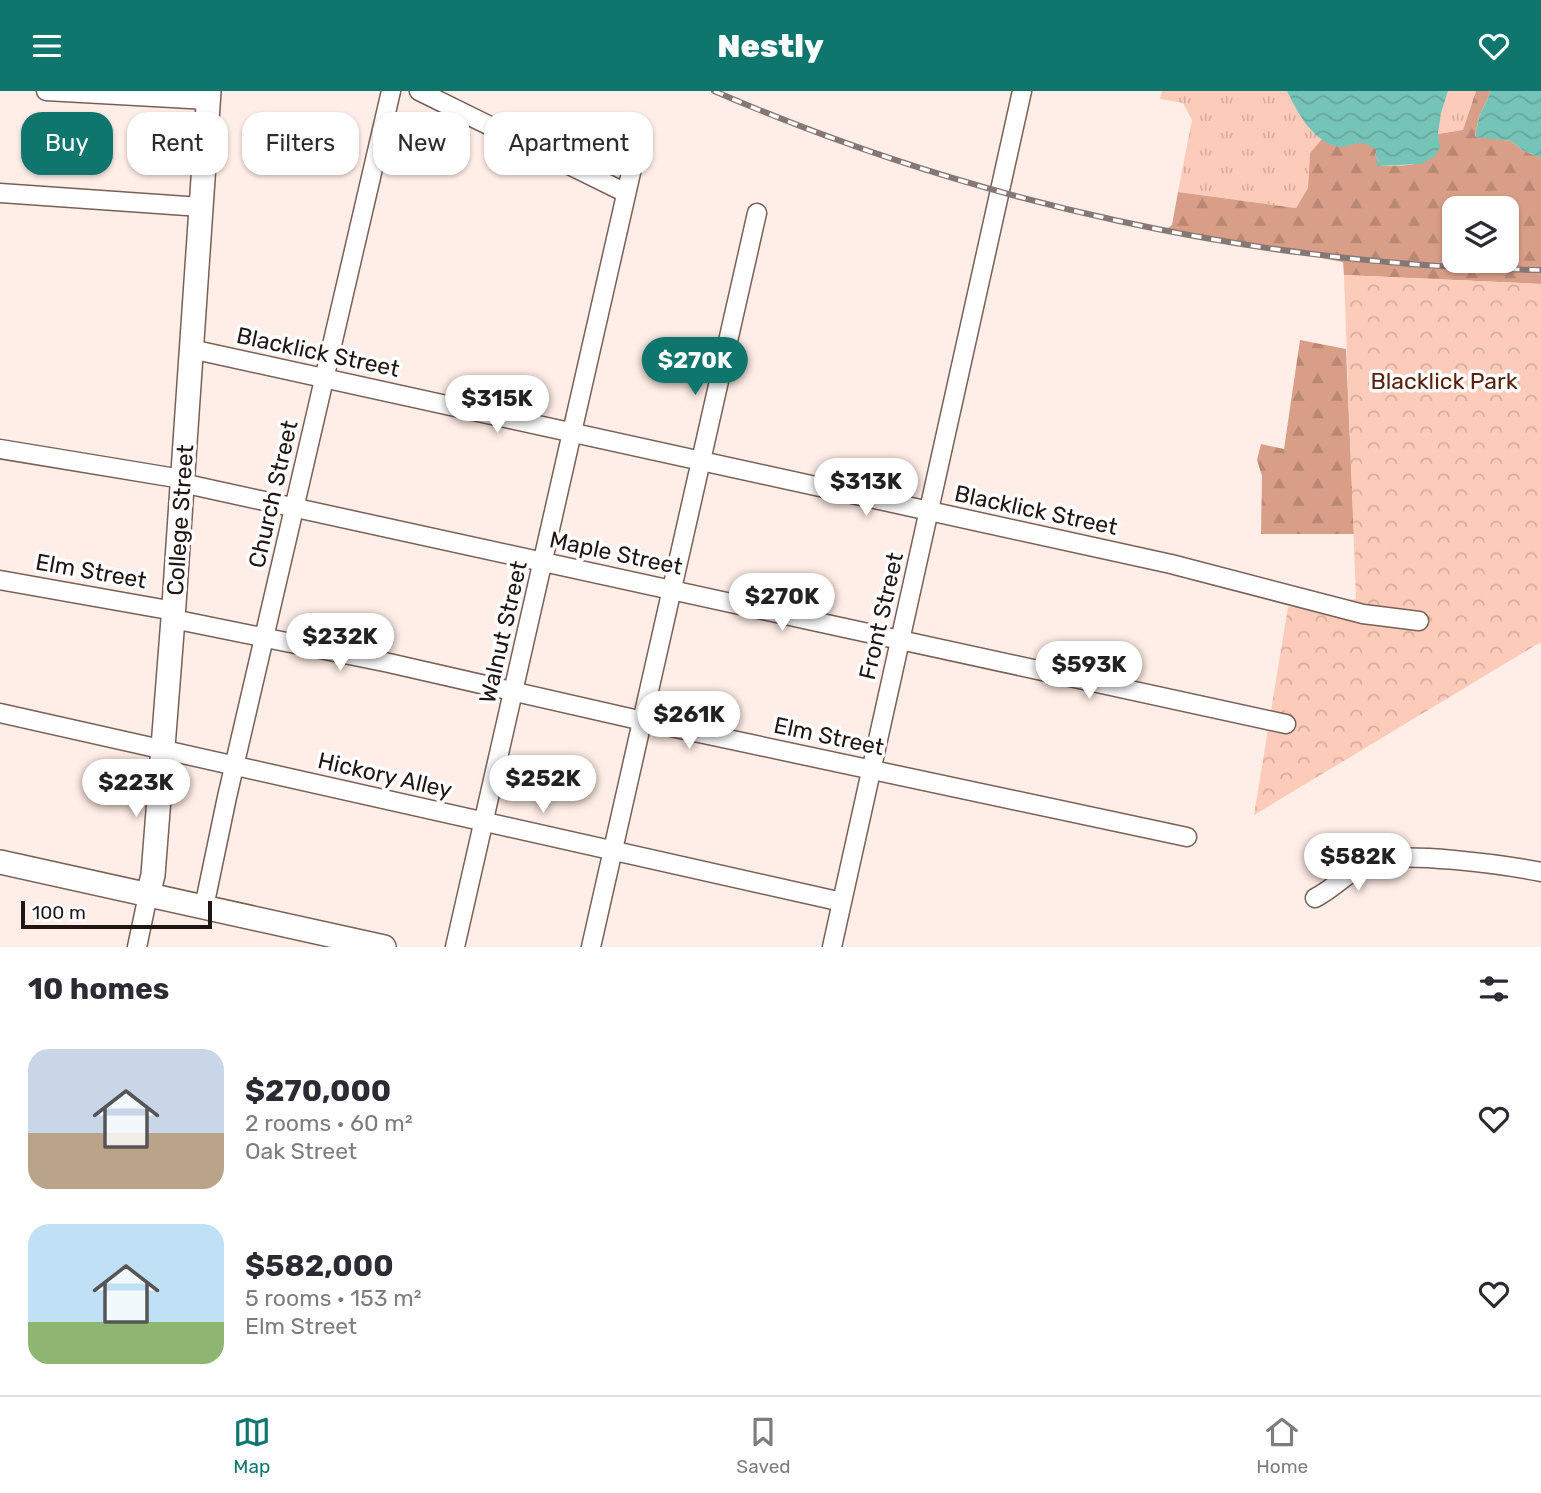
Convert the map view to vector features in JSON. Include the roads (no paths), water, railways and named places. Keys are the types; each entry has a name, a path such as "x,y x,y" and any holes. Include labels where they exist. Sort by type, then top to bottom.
{"main road":[{"name":"College Street","path":"148,895 153,875 163,750 209,96"},
{"path":"0,862 384,947"}],"street":[{"path":"46,91 209,96"},
{"name":"Church Street","path":"204,907 391,91"},
{"path":"419,91 626,193"},
{"name":"Front Street","path":"832,947 1022,91"},
{"name":"Walnut Street","path":"455,947 630,175"},
{"path":"0,193 201,207"},
{"path":"592,947 757,213"},
{"name":"Blacklick Street","path":"191,349 1171,564 1363,614 1419,621"},
{"name":"Maple Street","path":"0,449 182,481 416,536 1286,724"},
{"name":"Elm Street","path":"0,580 173,615 514,693 1187,837"},
{"name":"Hickory Alley","path":"0,713 842,902"},
{"path":"1315,898 1333,889 1359,867 1381,859 1464,861 1541,873"},
{"name":"College Street","path":"138,947 148,895"}],"water":[{"path":"1287,91 1448,91 1438,134 1440,147 1435,156 1421,164 1377,166 1377,151 1371,146 1360,143 1335,146 1319,137 1306,123"},
{"path":"1491,91 1541,91 1541,158 1524,151 1511,141 1475,137 1479,117"}],"railway":[{"path":"714,91 812,131 913,166 1015,196 1119,221 1224,241 1329,256 1435,266 1541,270"}],"park label":[{"name":"Blacklick Park","path":"1444,381"}]}
